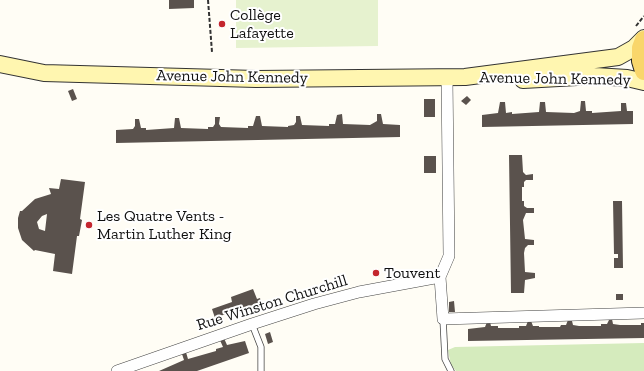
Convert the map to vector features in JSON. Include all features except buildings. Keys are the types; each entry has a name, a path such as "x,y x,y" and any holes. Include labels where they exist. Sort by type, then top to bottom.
{"main road":[{"path":"644,39 641,48 641,61 644,72"},
{"name":"Avenue John Kennedy","path":"0,64 44,73 256,79 447,78 465,77 618,57 634,48 644,39"},
{"name":"Avenue John Kennedy","path":"465,77 514,80 595,76 627,78 644,82"}],"street":[{"path":"447,78 450,256 440,277 443,319 644,313"},
{"name":"Rue Winston Churchill","path":"117,371 252,324 359,292 440,277"}],"lane":[{"path":"443,319 445,359 450,371"},
{"path":"252,324 261,347 261,371"}],"path":[{"path":"208,0 212,52"}],"green space":[{"path":"236,0 378,0 378,46 236,48"},
{"path":"644,343 644,371 456,371 451,365 448,350 455,347"}],"place":[{"name":"Collège Lafayette","path":"222,24"},
{"name":"Les Quatre Vents - Martin Luther King","path":"89,225"},
{"name":"Touvent","path":"376,273"}]}
